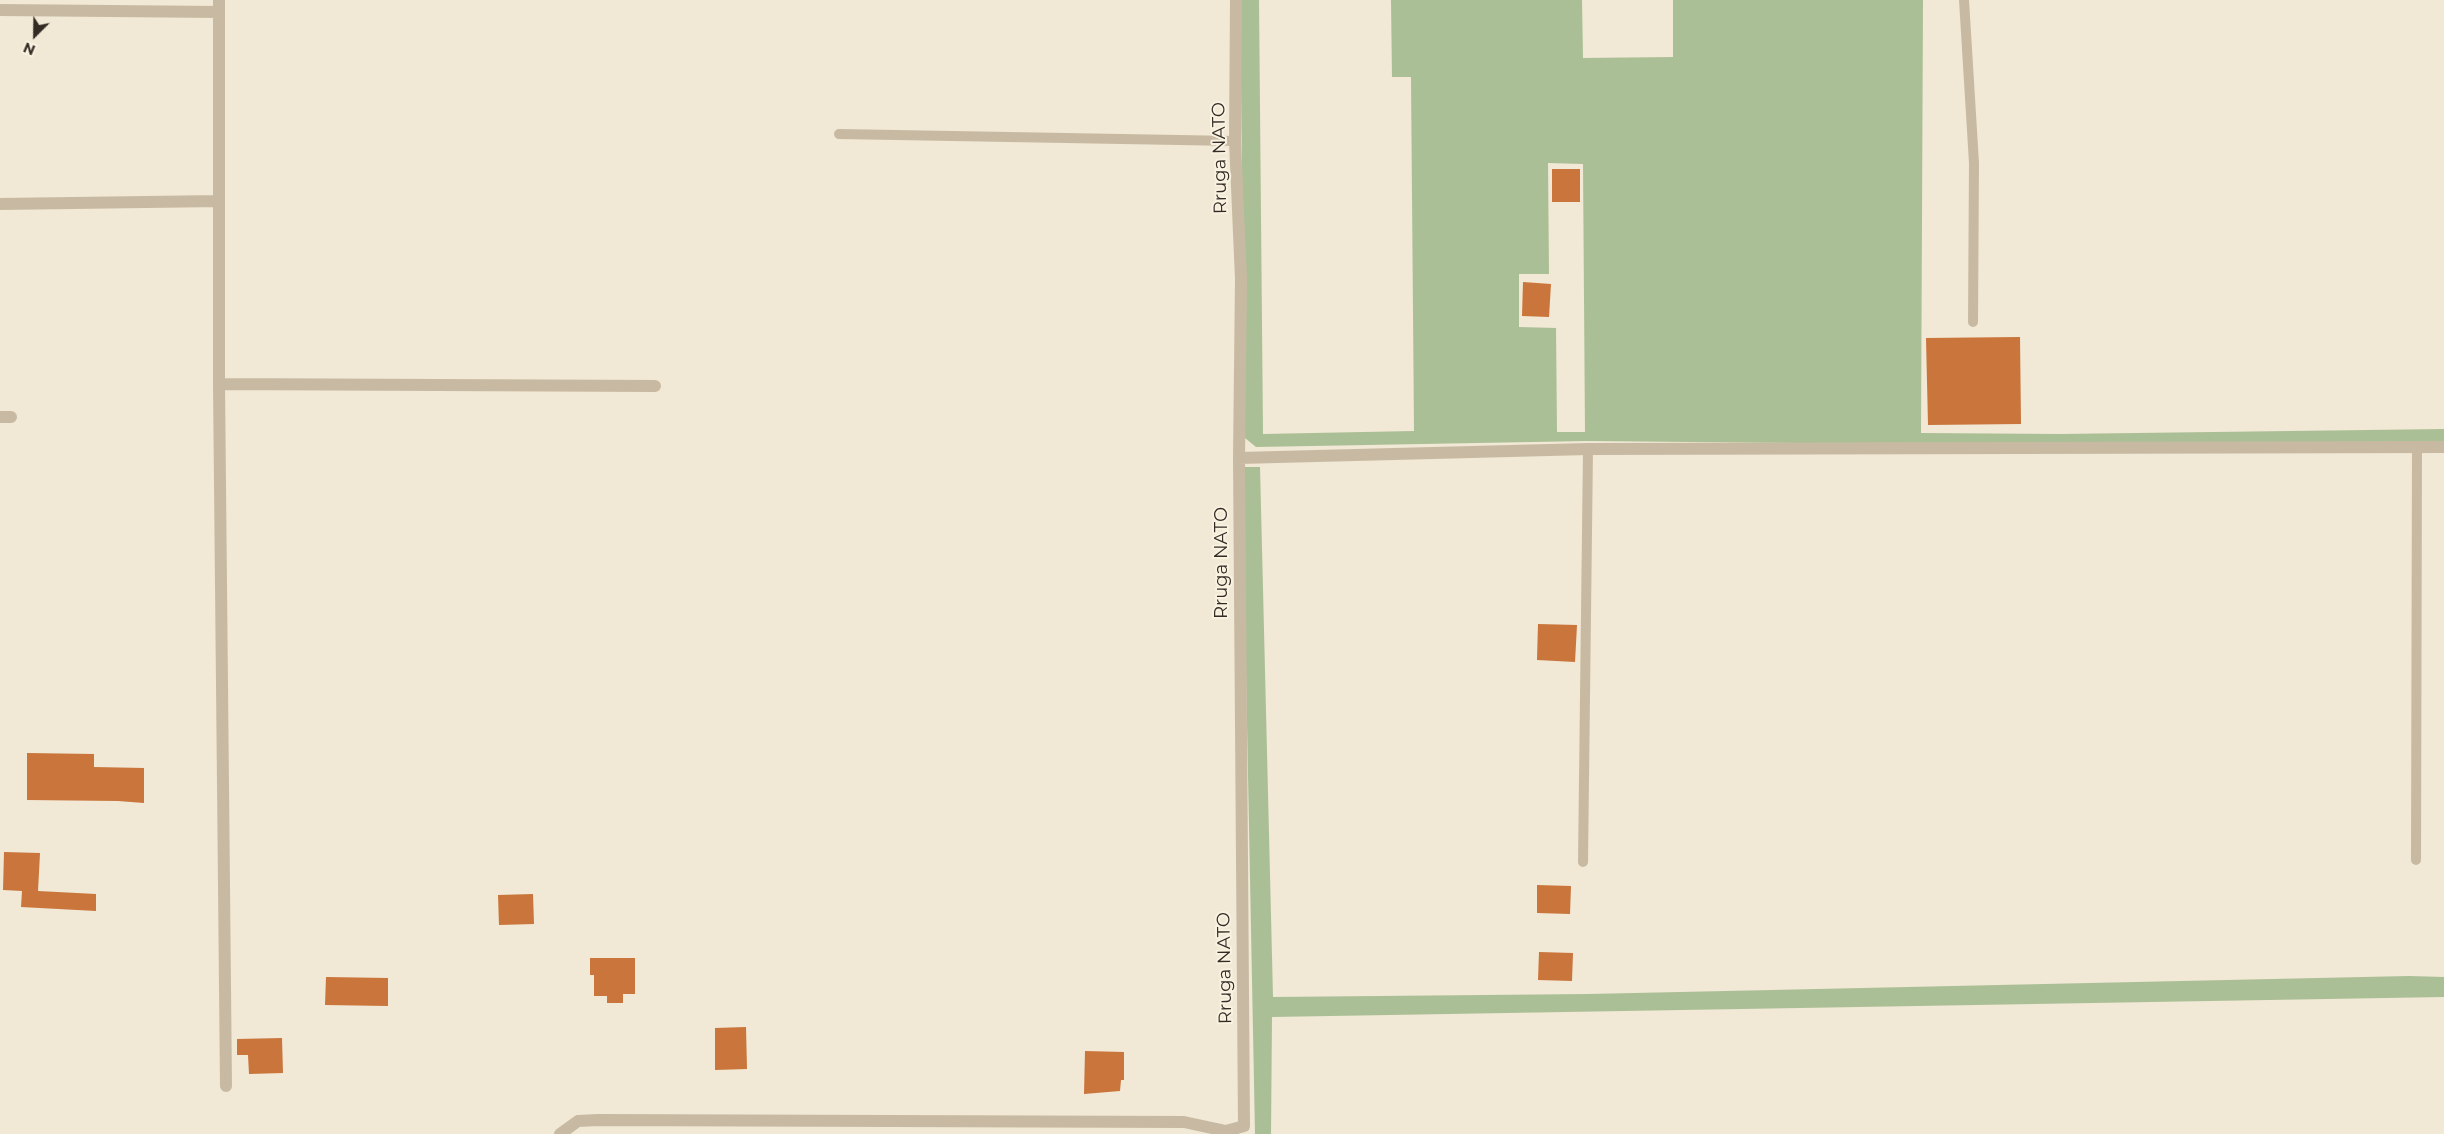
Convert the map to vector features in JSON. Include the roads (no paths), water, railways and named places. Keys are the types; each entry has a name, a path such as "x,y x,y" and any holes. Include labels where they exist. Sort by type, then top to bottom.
{"street":[{"name":"Rruga NATO","path":"1236,0 1236,141 1241,279 1239,458 1244,1130"},
{"path":"0,10 219,6 219,384 226,1086"},
{"path":"0,204 219,201"},
{"path":"219,384 655,386"},
{"path":"1239,458 1588,449 2444,447"},
{"path":"560,1134 578,1121 598,1120 1184,1122 1226,1130 1244,1130"}],"lane":[{"path":"1964,0 1974,163 1973,322"},
{"path":"839,134 1236,141"},
{"path":"2416,860 2417,447"},
{"path":"1583,862 1588,449"}]}
